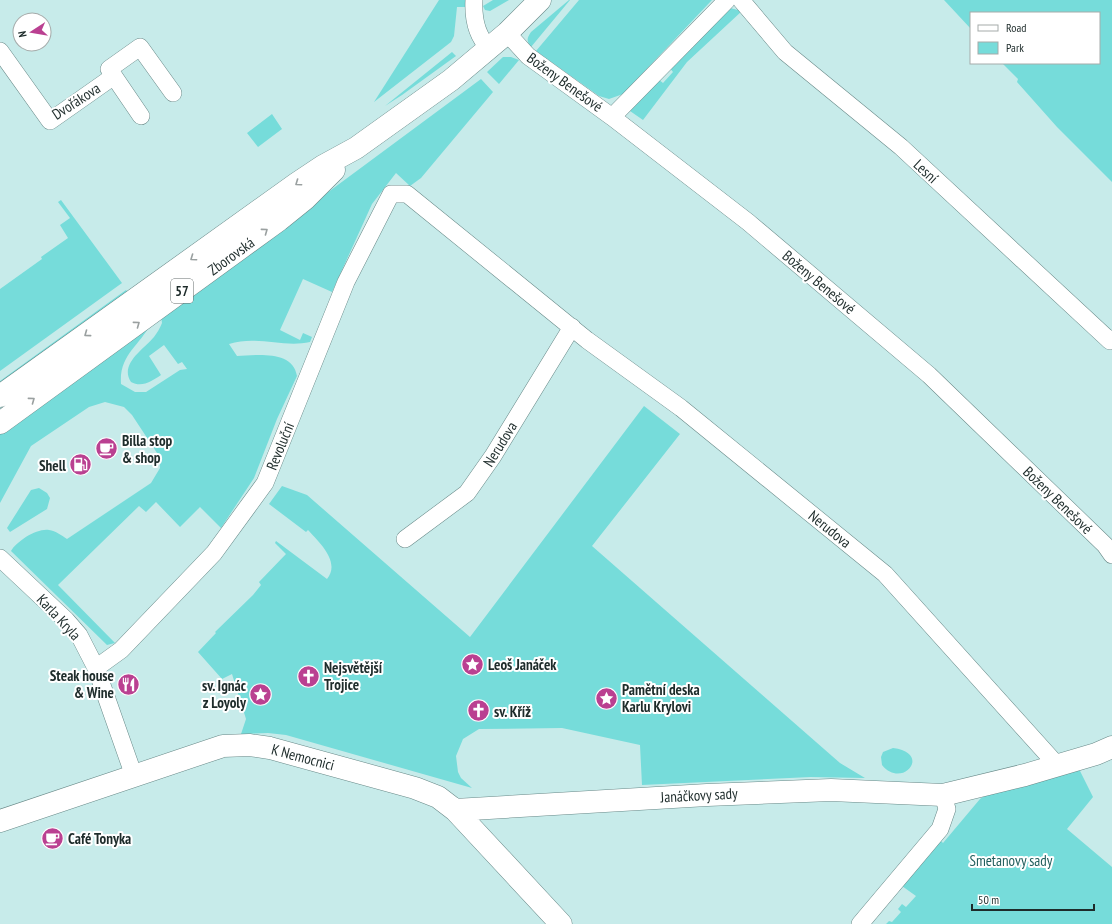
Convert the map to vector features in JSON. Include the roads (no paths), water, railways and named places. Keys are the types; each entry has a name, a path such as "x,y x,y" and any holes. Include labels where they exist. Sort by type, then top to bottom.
{"street":[{"path":"474,0 476,26 482,39 489,48"},
{"name":"57","path":"489,48 507,33 540,0"},
{"path":"612,117 727,0"},
{"name":"Lesní","path":"741,0 785,52 901,147 1110,341 1112,339"},
{"name":"Boženy Benešové","path":"507,33 525,53 612,117 748,222 929,375 1110,546"},
{"name":"Dvořákova","path":"141,116 109,69 140,47 173,93"},
{"name":"Zborovská","path":"0,396 296,184 323,166 356,148 451,80 489,48"},
{"name":"Dvořákova","path":"0,51 50,121 114,76"},
{"name":"Zborovská","path":"0,423 305,200 356,148"},
{"name":"Revoluční","path":"96,668 121,650 214,553 265,483 346,282 391,194 407,194"},
{"name":"Nerudova","path":"407,194 572,327 681,408 885,574 1058,765"},
{"name":"Nerudova","path":"405,540 467,493 493,456 572,327"},
{"name":"Karla Kryla","path":"0,558 66,620 79,635 96,668 134,776"},
{"name":"K Nemocnici","path":"0,822 223,746 257,746 416,788 438,798 455,810 560,924"},
{"path":"860,924 940,829 947,809 943,795 1058,765 1096,754 1112,747"},
{"name":"Janáčkovy sady","path":"455,810 706,795 831,790 943,795"}],"place":[{"name":"Billa stop & shop","path":"107,449"},
{"name":"Shell","path":"81,465"},
{"name":"Leoš Janáček","path":"472,664"},
{"name":"Nejsvětější Trojice","path":"308,676"},
{"name":"Steak house & Wine","path":"129,684"},
{"name":"sv. Ignác z Loyoly","path":"261,694"},
{"name":"Pamětní deska Karlu Krylovi","path":"607,698"},
{"name":"sv. Kříž","path":"479,711"},
{"name":"Café Tonyka","path":"53,838"}],"park label":[{"name":"Smetanovy sady","path":"1011,860"}]}
